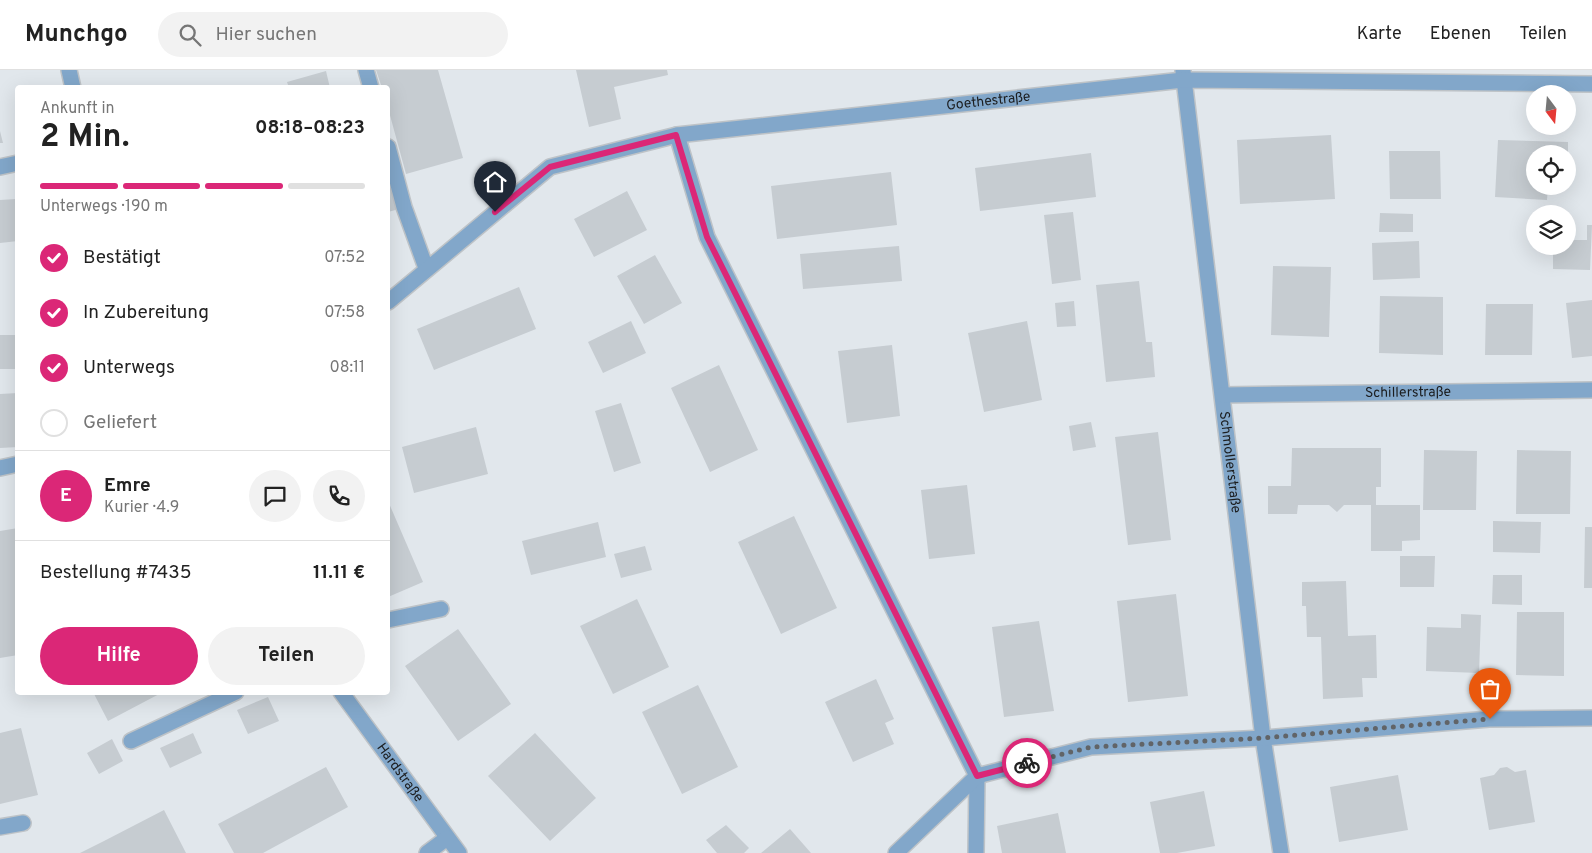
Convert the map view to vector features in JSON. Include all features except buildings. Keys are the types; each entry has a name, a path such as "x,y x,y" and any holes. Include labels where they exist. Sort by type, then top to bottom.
{"street":[{"path":"69,70 72,85"},
{"path":"366,70 370,85"},
{"name":"Goethestraße","path":"390,300 426,268 550,167 676,135 1183,75 1592,84"},
{"name":"Schmollerstraße","path":"1183,75 1263,738 1282,853"},
{"path":"676,135 707,237 977,776 976,853"},
{"path":"390,154 404,206 426,268"},
{"path":"0,167 15,164"},
{"name":"Schillerstraße","path":"1223,395 1592,390"},
{"path":"0,468 15,465"},
{"path":"390,620 441,608"},
{"path":"132,741 230,695"},
{"name":"Hardstraße","path":"343,695 459,853"},
{"path":"896,853 977,776 1091,747 1263,738 1490,719 1592,718"},
{"path":"0,827 22,823"},
{"path":"427,853 447,838"}],"way so far":[{"path":"1027,763 1091,747 1263,738 1490,719"}],"route":[{"path":"495,212 550,167 676,135 707,237 977,776 1027,763"}]}
